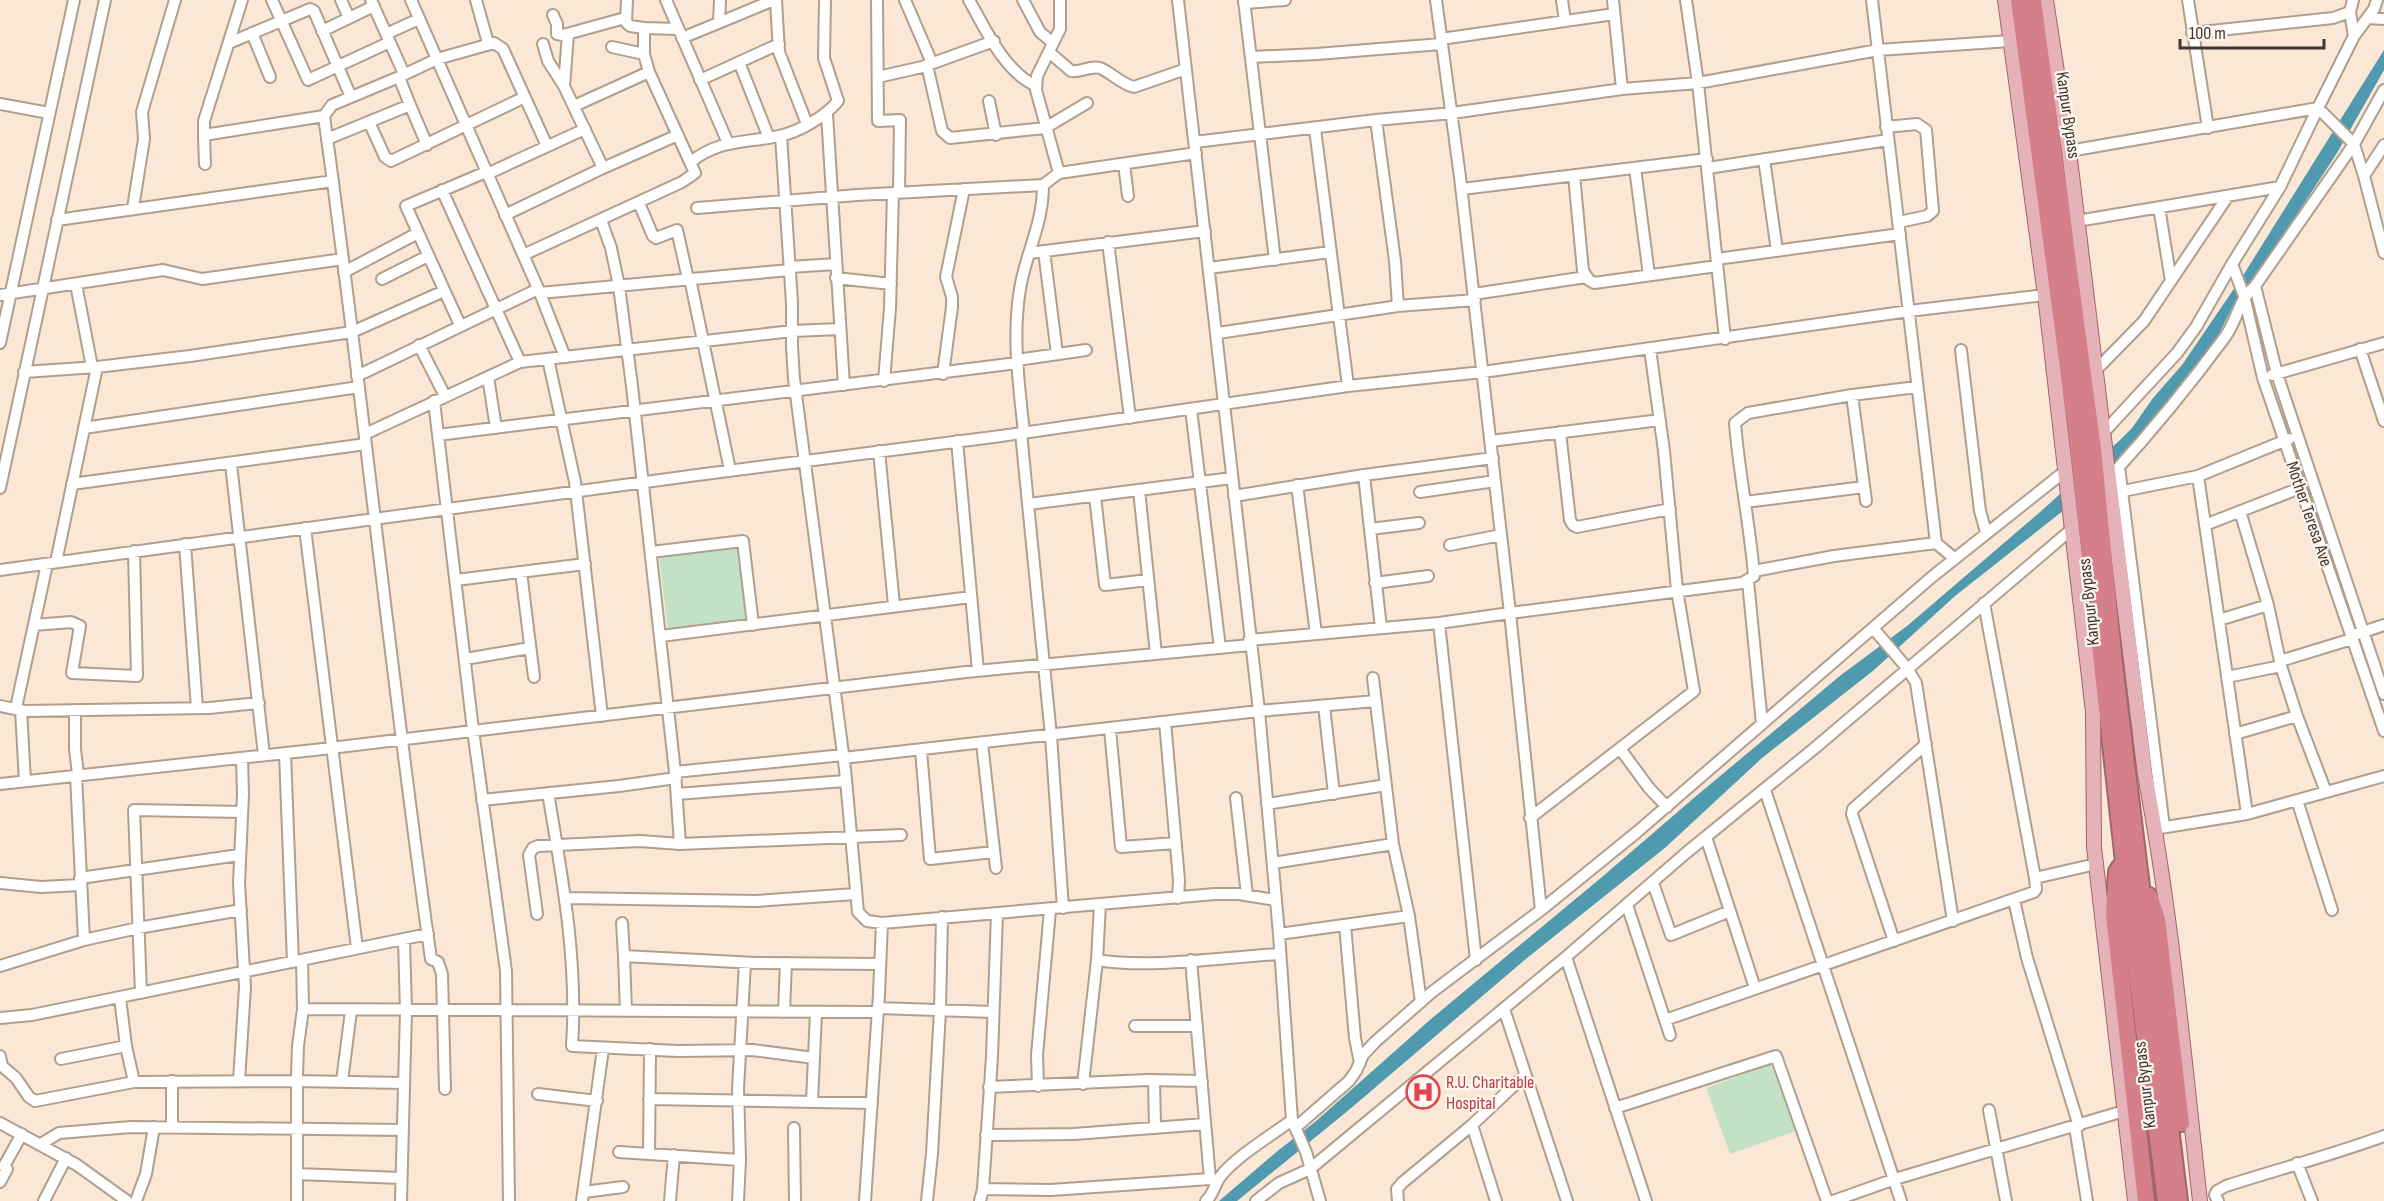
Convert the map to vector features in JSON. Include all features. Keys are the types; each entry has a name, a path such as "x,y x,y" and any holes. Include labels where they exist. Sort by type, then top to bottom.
{"highway":[{"name":"Kanpur Bypass","path":"2019,0 2076,428 2124,859 2166,1201"},
{"name":"Kanpur Bypass","path":"2033,0 2093,449 2114,664 2179,1201"},
{"path":"2124,859 2117,872 2114,915 2146,1201"},
{"path":"2139,870 2157,919 2191,1201"}],"main road":[{"path":"2005,0 2045,295 2093,712 2092,817 2096,864 2135,1201"},
{"path":"2046,0 2069,151 2105,438 2113,472 2145,775 2160,828 2200,1201"}],"street":[{"path":"0,343 6,294 74,0"},
{"path":"0,488 105,0"},
{"path":"134,208 144,139 142,112 175,0"},
{"path":"205,164 204,122 242,0"},
{"path":"272,0 308,80 338,66 419,20"},
{"path":"341,0 349,18"},
{"path":"411,0 539,291 565,357"},
{"path":"476,0 488,43"},
{"path":"627,0 625,18 630,26 680,33 719,22 775,0 781,62 807,124"},
{"path":"666,0 728,144"},
{"path":"719,22 720,0"},
{"path":"691,162 699,155 728,144 781,136 828,114 838,101 824,58 825,0"},
{"path":"877,0 878,121 900,120 884,381"},
{"path":"905,0 929,64 944,135 950,138 996,135 1045,128 1087,104"},
{"path":"969,0 994,41 1023,80 1036,86"},
{"path":"1023,0 1040,32 1071,71 1094,67 1134,87 1186,69"},
{"path":"1059,173 1045,128 1036,86 1037,76 1060,29 1060,0"},
{"path":"1178,0 1218,333 1259,711 1295,1127 1306,1152 1320,1201"},
{"path":"1275,260 1244,1 1285,0"},
{"path":"1436,0 1462,189 1541,910"},
{"path":"1562,0 1565,21"},
{"path":"1613,0 1622,88"},
{"path":"1686,0 1698,83 1725,339"},
{"path":"1872,0 1936,543 1954,558"},
{"path":"2188,0 2208,128"},
{"path":"2353,0 2350,12 2354,36"},
{"path":"2105,438 2177,353 2233,269 2280,187 2354,36 2374,9 2377,0"},
{"path":"322,31 373,3 388,38 410,105 428,145"},
{"path":"230,43 310,9 314,11 351,97"},
{"path":"2192,33 2333,18 2350,12"},
{"path":"1251,57 1317,54 1441,41 1614,14"},
{"path":"553,15 557,24 557,34 568,34 625,18"},
{"path":"2368,18 2384,19"},
{"path":"523,255 639,203 692,177 695,173 649,72 644,54 644,28"},
{"path":"252,33 270,77"},
{"path":"564,86 568,34"},
{"path":"878,77 929,64 994,41"},
{"path":"697,208 896,192 1043,185 1059,173 1124,164 1260,135 1452,113 1622,88 1698,83 1878,50 2010,41"},
{"path":"445,1089 441,974 438,962 431,959 324,116 332,105 437,59 494,43 503,49 547,146"},
{"path":"543,44 548,61 564,86 603,168"},
{"path":"700,80 779,44"},
{"path":"612,47 644,54"},
{"path":"739,62 769,138"},
{"path":"574,106 649,72"},
{"path":"2384,90 2353,144 2255,286 2243,294 2229,332 2155,428 2113,472 2123,491 2160,828 2247,814 2384,776"},
{"path":"369,122 388,160 395,160 525,97"},
{"path":"989,102 996,135"},
{"path":"0,104 49,113"},
{"path":"327,139 410,105"},
{"path":"2069,151 2318,108"},
{"path":"2318,108 2353,144 2364,176 2384,253"},
{"path":"828,114 844,385"},
{"path":"204,135 324,116"},
{"path":"1376,120 1395,261 1398,306"},
{"path":"1886,127 1917,124 1926,130 1933,211 1927,216 1899,222"},
{"path":"460,325 406,206 585,129"},
{"path":"1315,129 1348,386"},
{"path":"505,215 678,135"},
{"path":"781,136 796,392 832,688 843,757 858,912 863,919 882,924 1223,894 1275,900"},
{"path":"1462,189 1635,168 1764,159 1888,140"},
{"path":"2364,176 2384,145"},
{"path":"1764,159 1777,251"},
{"path":"1124,164 1128,196"},
{"path":"1635,168 1649,275"},
{"path":"1574,175 1583,271 1594,283 1777,251 1900,234"},
{"path":"57,220 333,181"},
{"path":"1043,185 1040,219 1024,264 1019,292 1016,336 1064,908"},
{"path":"2077,221 2280,187"},
{"path":"943,374 952,307 952,297 946,277 964,189"},
{"path":"442,190 520,362"},
{"path":"2096,370 2144,321 2228,196"},
{"path":"639,203 653,236 656,238 677,230 730,471"},
{"path":"2158,207 2171,281"},
{"path":"601,220 611,248 619,286 661,636 676,775 680,844"},
{"path":"1029,253 1205,231"},
{"path":"344,272 418,233"},
{"path":"1108,242 1130,417"},
{"path":"1044,251 1057,354"},
{"path":"1209,268 1330,252"},
{"path":"382,279 428,256"},
{"path":"6,294 163,270 202,279 343,259"},
{"path":"84,428 358,381 419,345 496,308 539,291 619,286 836,264"},
{"name":"Mother Teresa Ave","path":"2233,269 2243,294 2263,378 2384,731"},
{"path":"1218,333 1474,297 1586,276"},
{"path":"836,278 891,284"},
{"path":"25,781 18,709 34,625 72,484 94,367 76,284"},
{"path":"2255,286 2277,374 2384,694"},
{"path":"24,372 94,367 201,354 352,332 444,291"},
{"path":"0,570 1023,433 1348,386 1483,372 1909,311 2045,295"},
{"path":"72,484 231,464 366,439 434,401 520,362 792,331 840,329"},
{"path":"2263,378 2384,343"},
{"path":"419,345 445,396"},
{"path":"1530,818 1694,692 1677,590 1670,509 1650,349"},
{"path":"438,435 943,374 1086,350"},
{"path":"1960,350 1980,511 1986,532"},
{"path":"2360,350 2384,422"},
{"path":"548,359 576,492 602,716"},
{"path":"488,377 496,428"},
{"path":"1762,724 1745,502 1735,423 1748,413 1852,395 1917,387"},
{"path":"1852,395 1866,501"},
{"path":"434,401 473,730 506,971 508,1201"},
{"path":"1191,410 1220,648"},
{"path":"1491,441 1660,420"},
{"path":"1560,432 1570,520 1573,525 1577,527 1670,509"},
{"path":"2123,491 2198,476 2298,435"},
{"path":"957,441 978,671"},
{"path":"879,451 894,605"},
{"path":"1234,496 1297,484 1492,458"},
{"path":"231,464 264,755"},
{"path":"1365,475 1381,628"},
{"path":"983,1189 1051,1190 1213,1181 1233,1164 1295,1127 1349,1081 1364,1055 1375,1042 1421,1002 1541,910 1667,807 1954,558 1986,532 2065,476"},
{"path":"2198,476 2247,814"},
{"path":"1029,504 1232,478"},
{"path":"1420,492 1495,481"},
{"path":"1297,484 1316,634"},
{"path":"1745,502 1864,487"},
{"path":"2205,525 2300,488"},
{"path":"1139,490 1156,654"},
{"path":"1095,496 1105,585 1148,580"},
{"path":"2240,511 2297,716 2326,792"},
{"path":"1370,529 1419,523"},
{"path":"305,528 357,948"},
{"path":"1256,1201 1279,1183 1310,1169 1765,790 2072,529"},
{"path":"1450,544 1501,535"},
{"path":"651,552 743,541 753,626"},
{"path":"0,795 1,784 25,781 331,748 978,671 1220,648 1316,634 1440,623 1742,583 1751,576 1834,556 1936,543"},
{"path":"185,544 197,708"},
{"path":"34,625 78,623 80,631 72,673 137,676 134,551"},
{"path":"456,580 585,564"},
{"path":"521,572 534,677"},
{"path":"1375,583 1428,576"},
{"path":"661,636 970,597"},
{"path":"1665,1020 2034,892 2035,878 1984,603"},
{"path":"2219,620 2268,605"},
{"path":"1440,623 1476,960"},
{"path":"2227,677 2281,663 2384,625"},
{"path":"1873,628 1908,668 1916,683 1953,921"},
{"path":"465,659 530,648"},
{"path":"1373,678 1393,844 1409,915 1421,1002"},
{"path":"482,800 620,786 676,775 1376,700"},
{"path":"0,706 18,709 75,710 197,708 259,703"},
{"path":"1324,706 1334,794"},
{"path":"75,710 84,940"},
{"path":"2235,734 2297,716"},
{"path":"1165,722 1176,843 1178,898"},
{"path":"1110,729 1122,847 1176,843"},
{"path":"982,743 996,868"},
{"path":"1894,941 1852,809 1926,744"},
{"path":"921,750 930,859 994,852"},
{"path":"1621,750 1649,788 1667,807"},
{"path":"285,753 303,1009 297,1046 297,1201"},
{"path":"239,1082 244,972 239,855 242,758"},
{"path":"677,794 845,781"},
{"path":"1267,804 1386,785"},
{"path":"1765,790 1901,1201"},
{"path":"548,793 566,898 575,1011 572,1046 741,1050 814,1058"},
{"path":"1236,798 1247,896"},
{"path":"2297,800 2332,910"},
{"path":"141,993 134,810 242,812"},
{"path":"537,914 530,851 538,846 640,841 680,844 901,835"},
{"path":"1706,837 1755,988"},
{"path":"1273,863 1393,844"},
{"path":"0,883 41,887 239,855"},
{"path":"2035,878 2096,864"},
{"path":"1653,883 1671,935 1730,911"},
{"path":"566,898 756,901 855,894"},
{"path":"2014,900 2027,958 2077,1127 2087,1201"},
{"path":"1083,1084 1097,960 1100,904"},
{"path":"1627,905 1670,1035"},
{"path":"0,966 84,940 241,910"},
{"path":"1038,1086 1037,1055 1050,910"},
{"path":"980,1201 983,1189 997,914"},
{"path":"1279,934 1409,915"},
{"path":"927,1201 940,1010 942,917"},
{"path":"622,923 626,1011"},
{"path":"865,1201 882,924"},
{"path":"1346,925 1355,1038 1360,1063"},
{"path":"0,1018 32,1015 120,998 428,934"},
{"path":"401,1201 406,1011 404,939"},
{"path":"1097,960 1114,963 1147,963 1280,954"},
{"path":"624,956 745,963 880,964"},
{"path":"1566,957 1646,1201"},
{"path":"1191,960 1205,1124 1215,1191 1206,1201"},
{"path":"738,1201 740,1160 738,1102 745,963"},
{"path":"784,1012 786,963"},
{"path":"120,998 126,1046 134,1082"},
{"path":"303,1009 993,1012"},
{"path":"1504,1009 1567,1201"},
{"path":"342,1082 351,1011"},
{"path":"812,1102 816,1012"},
{"path":"1135,1026 1197,1026"},
{"path":"61,1059 126,1046"},
{"path":"603,1048 583,1196 623,1187"},
{"path":"649,1154 650,1049"},
{"path":"0,1056 2,1066 16,1078 35,1101 134,1082 404,1083"},
{"path":"1615,1108 1776,1056 1827,1201"},
{"path":"1398,1201 1397,1189 1402,1183 1472,1125 1525,1075"},
{"path":"989,1087 1154,1080 1202,1081"},
{"path":"1154,1080 1155,1128"},
{"path":"172,1082 172,1127"},
{"path":"538,1094 597,1101"},
{"path":"650,1099 872,1103"},
{"path":"1989,1110 2006,1201"},
{"path":"1833,1201 1895,1179 2124,1112"},
{"path":"0,1123 66,1158 127,1201"},
{"path":"986,1136 1074,1134 1205,1124"},
{"path":"1472,1125 1496,1201"},
{"path":"40,1144 59,1133 154,1127 297,1131 403,1130"},
{"path":"136,1201 146,1174 154,1127"},
{"path":"794,1128 795,1201"},
{"path":"0,1180 22,1134"},
{"path":"2218,1201 2215,1195 2217,1191 2226,1186 2297,1163 2320,1159 2384,1136"},
{"path":"619,1152 740,1160"},
{"path":"670,1201 674,1155"},
{"path":"44,1201 66,1158"},
{"path":"2297,1163 2312,1201"},
{"path":"297,1174 401,1178"}],"green space":[{"path":"739,547 747,619 668,630 659,556"},
{"path":"1771,1064 1796,1131 1730,1154 1706,1088"}],"water":[{"path":"2384,50 2384,70 2337,153 2253,281 2237,298 2217,338 2121,459 2064,510 1955,596 1874,670 1762,758 1666,847 1527,958 1350,1109 1237,1201 1219,1201 1315,1122 1431,1019 1695,797 1841,675 1907,626 2120,440 2182,365 2244,274"}],"place":[{"name":"R.U. Charitable Hospital","path":"1423,1092"}]}
